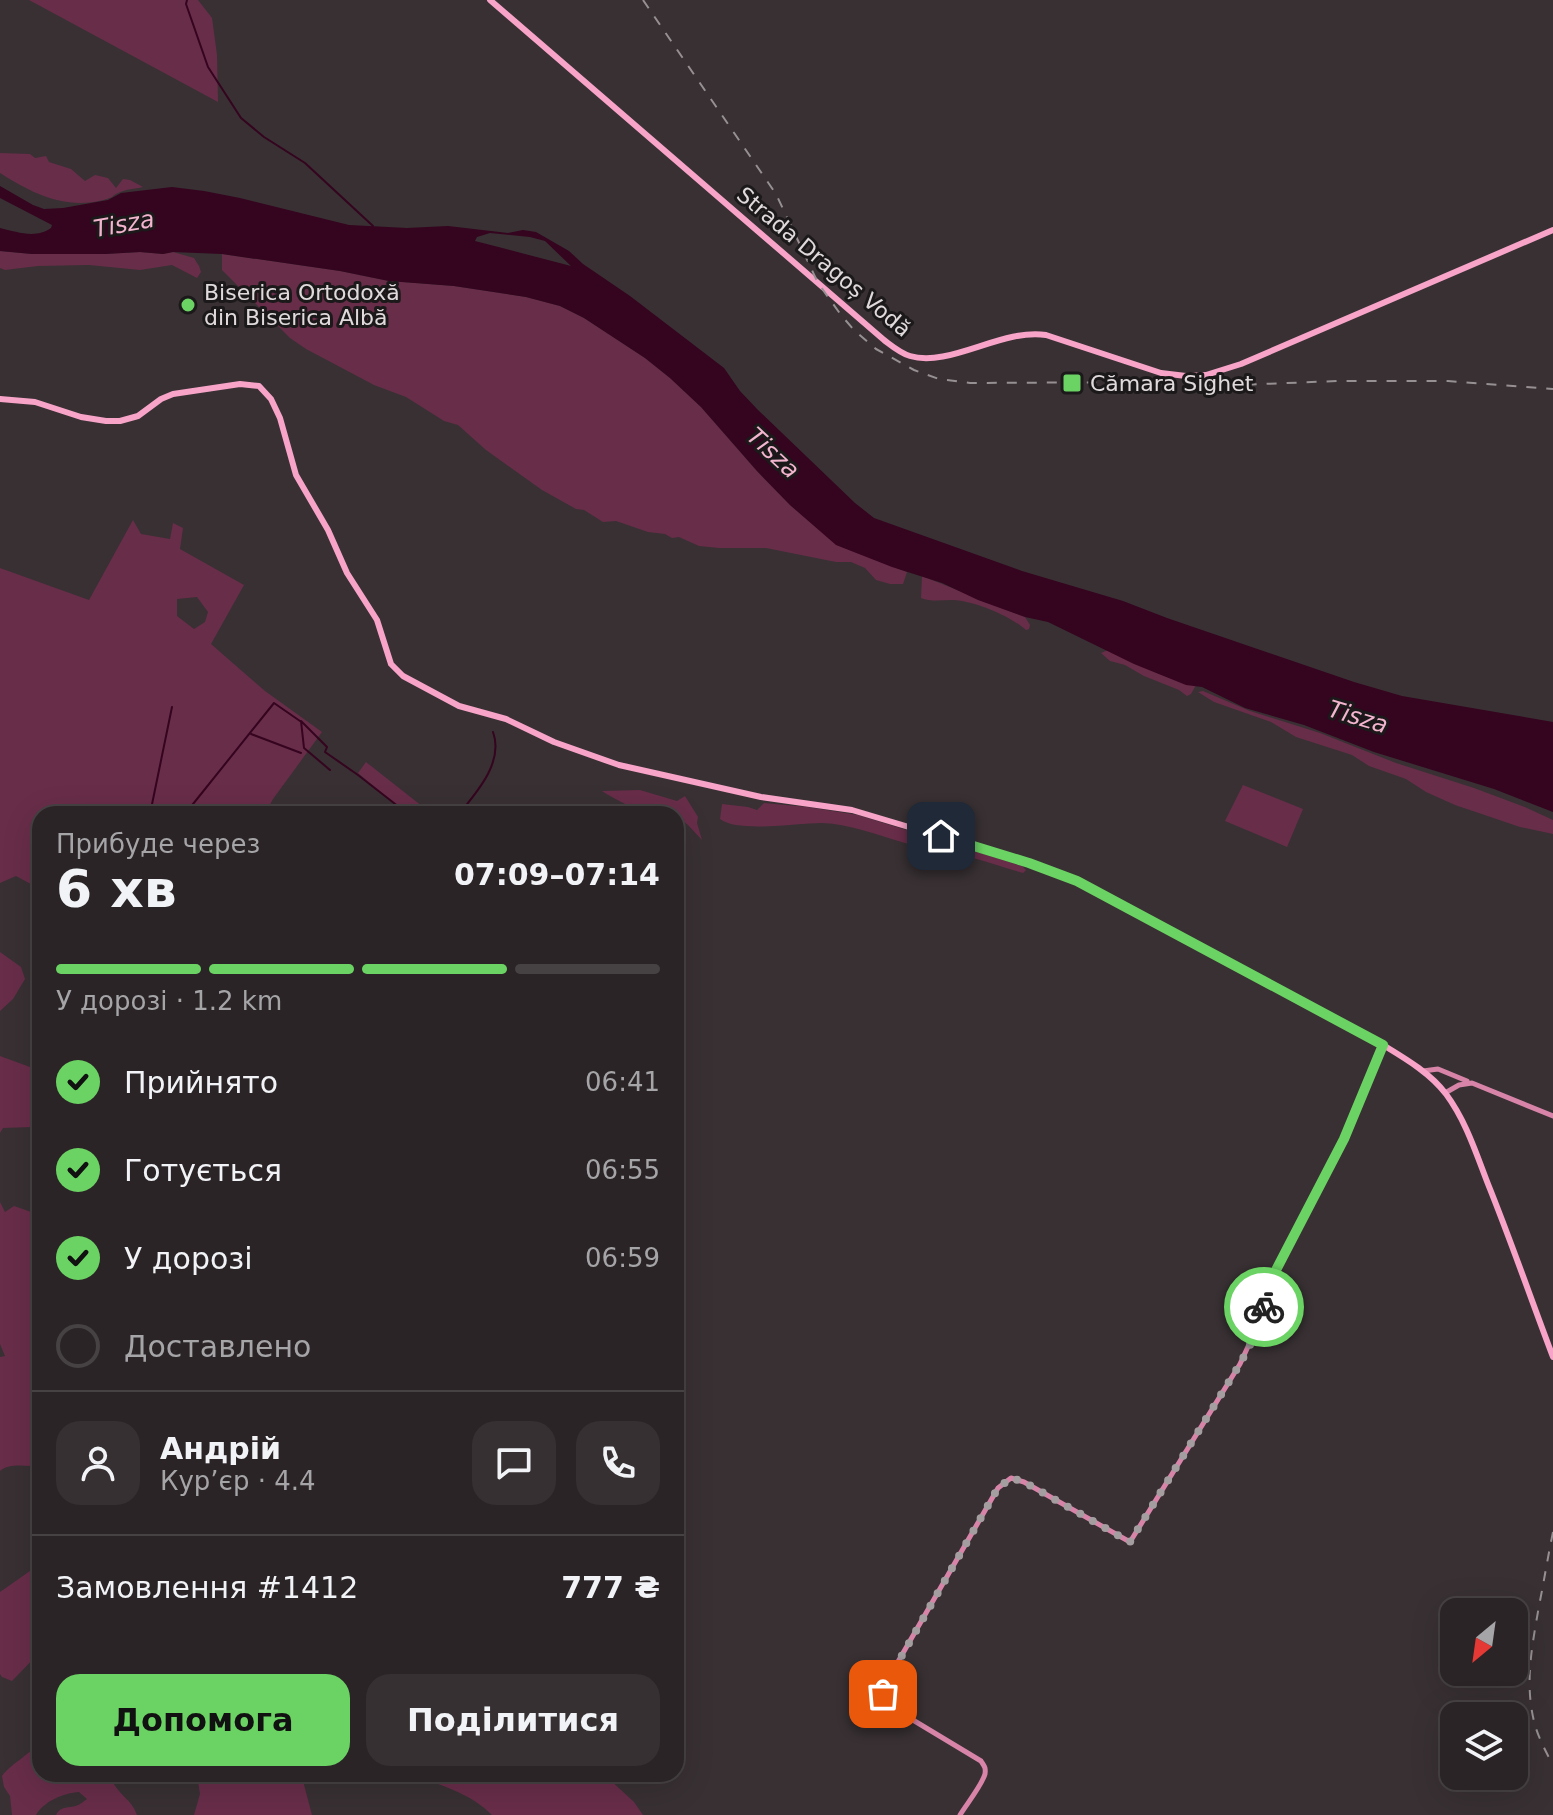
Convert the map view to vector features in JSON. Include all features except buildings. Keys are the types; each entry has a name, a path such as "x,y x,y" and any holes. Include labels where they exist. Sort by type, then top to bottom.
{"main road":[{"name":"Strada Dragoș Vodă","path":"490,0 884,340 900,352 915,357 939,356 1033,333 1161,373 1186,376 1216,373 1553,230"},
{"path":"0,399 35,402 81,417 120,421 138,416 168,396 203,388 247,384 259,386 271,399 280,418 296,475 328,530 347,573 377,620 391,664 403,676 459,706 506,719 554,742 619,765 773,799 852,810 1029,863 1077,881 1383,1045 1423,1071 1445,1093 1468,1132 1553,1357"}],"street":[{"path":"960,1815 985,1773 981,1761 888,1705 884,1700 884,1686 1004,1482 1011,1478 1024,1482 1130,1542 1250,1345 1275,1272 1344,1139 1383,1045"},
{"path":"1423,1071 1438,1069 1553,1116"},
{"path":"1445,1093 1459,1085 1472,1083"}],"shaded area":[{"path":"29,0 198,0 212,18 218,102"},
{"path":"0,153 30,154 35,158 46,156 49,162 71,169 85,181 95,175 108,178 116,188 123,179 143,187 92,202 64,202 38,194 0,173"},
{"path":"0,251 32,254 173,252 194,258 201,272 197,278 172,265 140,270 89,265 5,270 0,268"},
{"path":"222,254 389,281 454,286 526,297 560,306 584,318 670,378 701,407 790,505 837,545 907,572 903,584 876,580 865,568 851,562 836,562 766,548 699,546 679,537 648,532 616,521 603,522 584,510 576,509 542,490 486,450 458,425 444,421 406,397 374,385 290,338 222,270"},
{"path":"133,520 141,534 170,539 173,523 183,528 180,549 244,585 211,644 265,691 322,732 269,806 32,806 32,885 16,876 0,883 0,568 89,600","holes":["197,597 208,612 205,622 194,629 177,616 177,599"]},
{"path":"922,576 1025,617 1029,629 982,606 921,598"},
{"path":"1108,650 1162,675 1196,685 1187,696 1125,665 1110,661 1101,653"},
{"path":"1203,691 1250,711 1527,808 1553,820 1553,834 1520,827 1455,805 1406,779 1369,766 1352,755 1296,737 1271,722 1214,702 1198,692"},
{"path":"366,762 422,806 397,806 358,773"},
{"path":"1243,785 1303,809 1287,847 1225,821"},
{"path":"640,790 677,801 685,796 698,817 702,840 684,822 684,806 632,806 602,791"},
{"path":"764,803 858,815 1022,866 1026,870 1023,873 843,825 740,826 720,819 722,804 757,810"},
{"path":"0,952 21,967 25,979 13,999 0,1011"},
{"path":"0,1056 32,1068 32,1127 3,1128 0,1133"},
{"path":"0,1202 5,1212 14,1206 32,1212 32,1466 13,1466 0,1471 0,1357 5,1356 0,1344"},
{"path":"32,1544 32,1660 12,1681 0,1674 0,1592 30,1571"},
{"path":"32,1749 32,1782 113,1782 137,1815 56,1815 60,1810 79,1805 87,1799 79,1792 55,1799 36,1815 12,1815 10,1796 2,1776"},
{"path":"198,1782 303,1782 312,1815 194,1815 200,1794"},
{"path":"433,1782 612,1782 643,1815 492,1815"}],"water":[{"name":"Tisza","path":"0,186 44,209 63,208 108,200 121,193 172,187 240,198 349,225 407,228 448,226 508,233 523,230 536,232 569,251 724,368 758,410 874,518 1354,682 1402,696 1553,722 1553,812 1494,789 1245,708 1202,687 1186,685 1134,664 1048,622 978,600 942,583 836,545 790,505 701,407 670,378 584,318 560,306 526,297 454,286 389,281 222,254 32,254 0,251 0,228 33,234 45,231 52,225 0,198","holes":["490,233 545,241 571,266 475,241 477,237"]}],"waterway":[{"path":"187,0 208,67 241,118 305,163 373,226"},
{"path":"191,806 274,703 300,721"},
{"path":"152,806 172,707"},
{"path":"330,770 304,748 301,721 327,747 325,752 398,806"},
{"path":"465,806 492,765 495,754 493,732"},
{"path":"251,734 301,753"}],"railway":[{"path":"643,0 776,194 818,283 841,315 876,349 914,370 939,379 970,383 1157,382 1213,386 1448,381 1553,389"},
{"path":"1553,1532 1530,1666 1530,1695 1535,1725 1553,1765"}],"way so far":[{"path":"883,1694 884,1686 1004,1482 1011,1478 1018,1479 1130,1542 1240,1364 1264,1307"}],"place":[{"name":"Biserica Ortodoxă din Biserica Albă","path":"188,305"},
{"name":"Cămara Sighet","path":"1072,383"}],"route":[{"path":"941,836 1077,881 1383,1045 1344,1139 1275,1272 1264,1307"}]}
